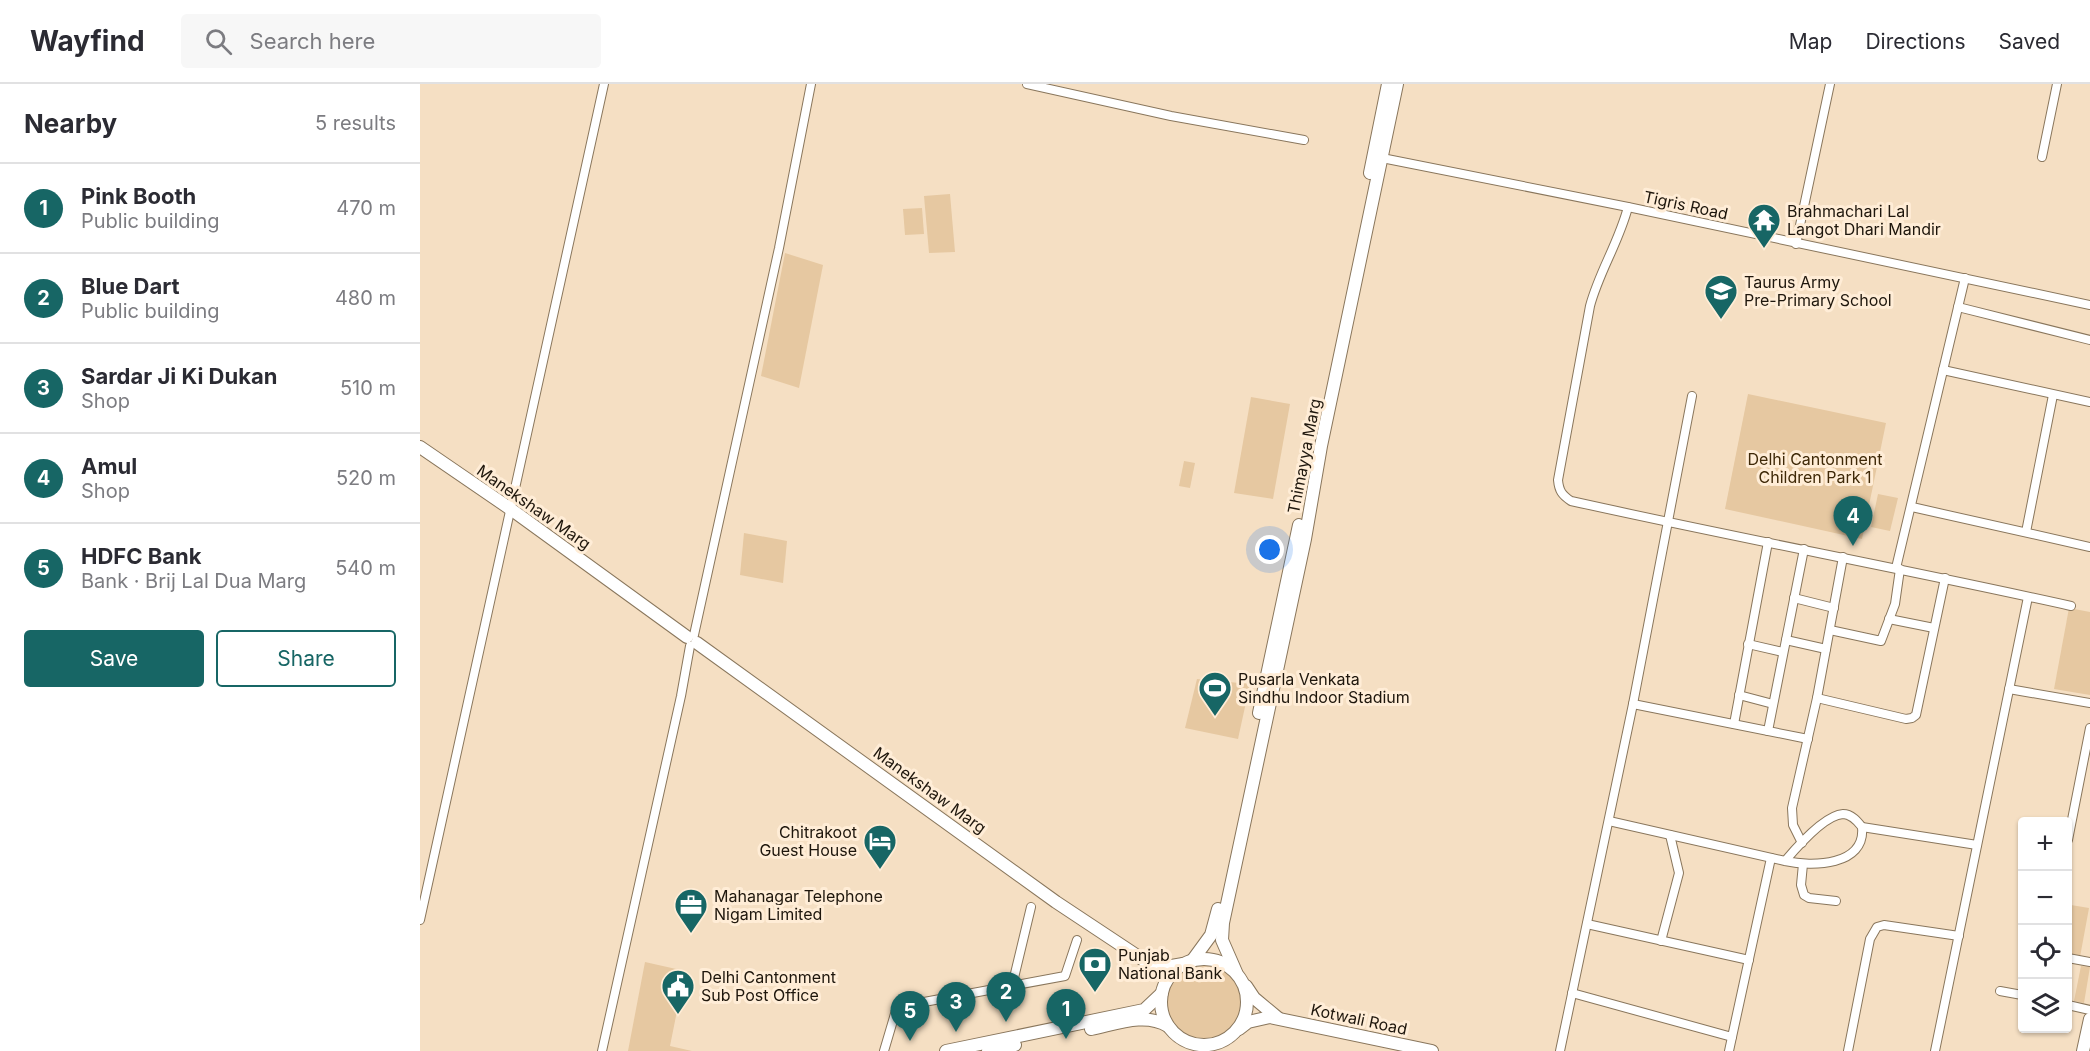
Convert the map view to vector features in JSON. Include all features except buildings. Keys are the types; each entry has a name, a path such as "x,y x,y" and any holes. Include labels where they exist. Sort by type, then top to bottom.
{"street":[{"path":"420,920 604,84"},
{"path":"602,1051 779,248 811,84"},
{"path":"1028,84 1171,116 1304,140"},
{"name":"Thimayya Marg","path":"1238,976 1222,940 1223,923 1301,539 1326,385 1388,84"},
{"name":"Thimayya Marg","path":"1187,962 1209,939 1215,921 1301,539 1397,84"},
{"path":"1796,244 1830,84"},
{"path":"2042,157 2057,84"},
{"name":"Tigris Road","path":"1382,158 1628,207 2090,305"},
{"path":"1628,207 1620,233 1598,281 1590,306 1558,480 1563,496 1571,501 1668,523 1898,568 2071,606"},
{"path":"1830,630 1879,642 1883,639 1898,595 1898,568 1965,278"},
{"path":"1958,307 2090,340"},
{"path":"1943,370 2090,402"},
{"path":"2026,532 2053,395"},
{"path":"1560,1051 1633,704 1692,396"},
{"name":"Manekshaw Marg","path":"420,447 512,510 1056,902 1145,962 1156,973 1163,990"},
{"path":"1912,507 2090,547"},
{"path":"1734,724 1768,542"},
{"path":"1768,731 1804,549"},
{"path":"1802,843 1793,825 1792,808 1817,698 1843,557"},
{"path":"1817,698 1906,719 1916,715 1945,579"},
{"path":"1935,1051 2028,597"},
{"path":"1794,598 1834,608"},
{"path":"1889,619 1935,628"},
{"path":"1786,640 1826,649"},
{"path":"1748,644 1783,652"},
{"path":"2009,689 2090,703"},
{"path":"1739,695 1773,704"},
{"path":"1633,704 1808,739"},
{"path":"2072,820 2090,728"},
{"path":"1608,821 1771,858 1785,861 1803,864 1833,861 1848,855 1859,847 1863,839 1862,827 1855,819 1843,814 1827,821 1785,861"},
{"path":"1862,827 1977,845"},
{"path":"1661,941 1678,873 1670,835"},
{"path":"1729,1051 1771,858"},
{"path":"1803,864 1801,885 1804,895 1809,898 1836,901"},
{"path":"1012,986 1031,907"},
{"path":"1587,924 1749,960"},
{"path":"1848,1051 1870,939 1877,927 1884,925 1959,936"},
{"path":"884,1051 897,1007 1065,976 1077,940"},
{"path":"988,1051 1145,1014 1175,970 1187,962 1203,959 1215,960 1226,965 1238,976 1254,998 1279,1019"},
{"path":"2072,959 2090,962"},
{"name":"Manekshaw Marg","path":"1145,962 1160,968 1187,962"},
{"path":"1237,1030 1244,1019 1247,1006 1246,992 1238,976"},
{"path":"1163,990 1163,1016 1168,1026"},
{"path":"2000,991 2018,994"},
{"path":"1572,993 1732,1037"},
{"path":"2072,1006 2090,1010"},
{"path":"946,1051 1145,1014 1168,1026 1191,1047 1218,1043"},
{"path":"1206,1051 1228,1038 1248,1022 1270,1017 1279,1019"},
{"name":"Kotwali Road","path":"1279,1019 1432,1051"},
{"path":"2083,1051 2090,1019"}],"green space":[{"path":"950,194 955,252 929,253 924,196"},
{"path":"922,208 924,234 905,235 903,209"},
{"path":"785,253 823,265 799,388 761,376"},
{"name":"Delhi Cantonment Children Park 1","path":"1748,394 1886,423 1862,539 1725,509"},
{"path":"1251,397 1290,404 1273,499 1234,493"},
{"path":"1184,461 1195,463 1190,488 1179,486"},
{"path":"1878,494 1898,498 1890,531 1871,527"},
{"path":"744,533 787,541 783,583 740,575"},
{"path":"2069,608 2090,612 2090,695 2054,689"},
{"name":"Pusarla Venkata Sindhu Indoor Stadium","path":"1197,679 1250,684 1238,739 1185,728"},
{"path":"2072,905 2089,908 2080,957 2072,956"},
{"path":"645,962 685,971 670,1046 692,1051 628,1051"},
{"path":"1204,966 1225,972 1235,982 1241,1003 1235,1024 1225,1034 1204,1040 1183,1034 1173,1024 1167,1003 1173,982 1183,972"},
{"path":"2081,966 2090,967 2084,1003 2074,1001"}],"place":[{"name":"Brahmachari Lal Langot Dhari Mandir","path":"1764,249"},
{"name":"Taurus Army Pre-Primary School","path":"1721,320"},
{"name":"Amul","path":"1853,546"},
{"name":"Pusarla Venkata Sindhu Indoor Stadium","path":"1215,717"},
{"name":"Chitrakoot Guest House","path":"880,870"},
{"name":"Mahanagar Telephone Nigam Limited","path":"691,934"},
{"name":"Punjab National Bank","path":"1095,993"},
{"name":"Delhi Cantonment Sub Post Office","path":"678,1015"},
{"name":"Blue Dart","path":"1006,1022"},
{"name":"Sardar Ji Ki Dukan","path":"956,1032"},
{"name":"Pink Booth","path":"1066,1039"},
{"name":"HDFC Bank","path":"910,1041"}]}
